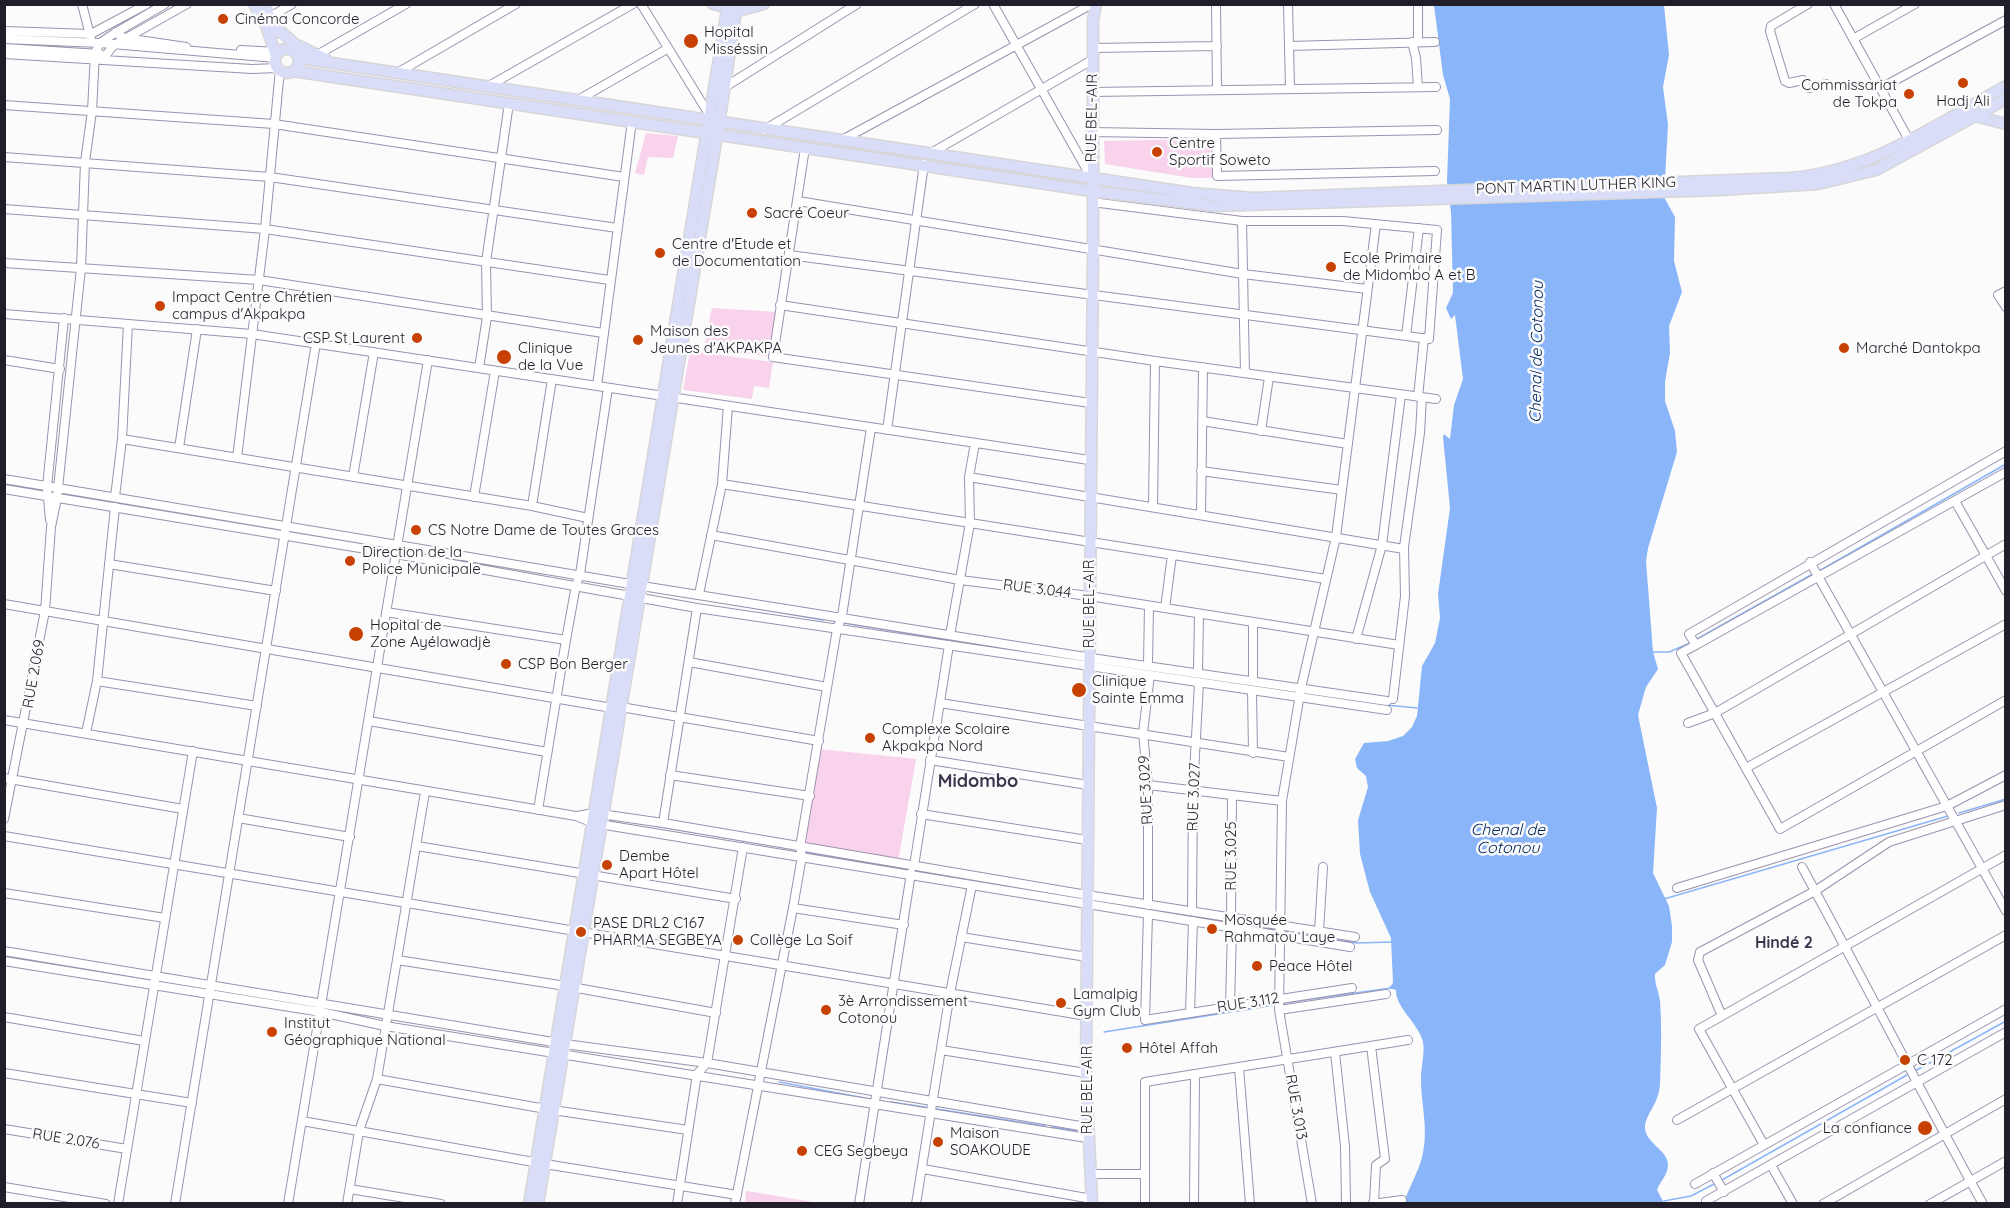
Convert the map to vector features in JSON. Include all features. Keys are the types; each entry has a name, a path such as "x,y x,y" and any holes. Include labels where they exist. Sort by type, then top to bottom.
{"main road":[{"path":"254,4 277,62 285,72 293,71 509,102 712,135 924,164 1092,191 1233,207 1434,196"},
{"path":"263,4 289,49 299,58 298,66 293,71"},
{"path":"713,4 731,10 764,4"},
{"name":"RUE BEL-AIR","path":"1092,1201 1086,1133 1086,1074 1089,460 1093,250 1091,132 1094,4"},
{"path":"713,121 725,87 731,10"},
{"path":"538,1203 541,1164 731,10"},
{"path":"272,21 295,44 317,55 352,67"},
{"path":"277,62 281,51 289,49"},
{"path":"299,58 1192,193 1253,198 1434,196"},
{"path":"1718,185 1822,174 1872,158 2006,86"},
{"path":"1718,185 1818,184 1858,175 1884,166 2006,99"},
{"path":"1975,116 2006,124"},
{"name":"PONT MARTIN LUTHER KING","path":"1434,196 1718,185"},
{"path":"529,1203 541,1164"}],"street":[{"path":"82,4 91,38"},
{"path":"4,39 91,38 147,4"},
{"path":"51,528 57,493 81,268 85,162 92,111 94,56 100,43 165,4"},
{"path":"106,55 114,45 125,38 187,4"},
{"path":"272,21 292,4"},
{"path":"317,55 406,4"},
{"path":"397,74 516,4"},
{"path":"487,87 633,4"},
{"path":"641,4 713,121"},
{"path":"725,87 857,4"},
{"path":"764,130 975,4"},
{"path":"993,4 1091,177"},
{"path":"842,140 1094,4"},
{"path":"1216,4 1217,90"},
{"path":"1287,4 1290,88"},
{"path":"1418,4 1415,42 1418,87"},
{"path":"1808,4 1771,26 1770,31 1786,83 1803,80 1809,88 1826,84"},
{"path":"1834,4 1909,140"},
{"path":"1853,39 1915,4"},
{"path":"1881,88 2006,20"},
{"path":"4,30 91,38 100,43 114,45 277,62"},
{"path":"114,33 125,38 277,62"},
{"path":"1289,46 1435,42"},
{"path":"1093,48 1217,46"},
{"path":"4,48 252,69 277,62"},
{"path":"578,100 667,49"},
{"path":"4,54 106,55 277,62"},
{"path":"932,153 1092,60"},
{"path":"237,458 265,229 277,62"},
{"path":"1092,92 1436,87"},
{"path":"479,368 487,317 486,262 509,102"},
{"path":"4,105 274,124 624,177"},
{"path":"597,386 609,280 632,121"},
{"path":"859,155 862,128"},
{"path":"1091,132 1216,134 1437,130"},
{"path":"1216,134 1217,176 1435,171"},
{"path":"805,148 773,357 1090,403"},
{"path":"4,157 270,177 617,228"},
{"path":"887,430 924,164"},
{"path":"798,201 1243,274 1367,289"},
{"path":"789,255 1429,339 1437,230 1343,221 1242,221 1092,202"},
{"path":"4,209 265,229 609,280"},
{"path":"1242,221 1245,373"},
{"name":"RUE 3.013","path":"1312,1203 1279,1010 1282,801 1301,688 1336,537 1376,224"},
{"path":"1406,336 1419,228"},
{"path":"4,263 259,280 487,317 603,333"},
{"path":"2002,293 2006,307"},
{"path":"780,305 1092,352 1436,399"},
{"path":"4,314 252,334 1089,460"},
{"path":"51,528 47,491 64,318"},
{"path":"115,498 122,440 128,324"},
{"path":"179,448 197,329"},
{"path":"1389,703 1405,596 1404,549 1420,433 1424,338"},
{"path":"175,1203 316,343"},
{"path":"353,477 374,352"},
{"path":"4,360 60,369"},
{"path":"288,1203 428,360"},
{"path":"1153,507 1155,361"},
{"path":"1201,515 1203,367"},
{"path":"474,497 495,371"},
{"path":"1261,430 1269,377"},
{"path":"532,506 552,379"},
{"path":"538,810 566,640 580,574 608,388"},
{"path":"1356,639 1382,545 1401,394"},
{"path":"699,594 722,484 728,406"},
{"path":"1202,421 1348,444"},
{"path":"302,1121 541,1164 680,1185 736,1199 793,908 827,687 837,629 842,616 849,558 871,428"},
{"path":"122,440 407,485 588,518"},
{"path":"950,635 970,523 969,477 975,443"},
{"path":"1696,645 1689,634 1810,562 2006,451"},
{"path":"1201,471 1342,490"},
{"path":"2006,472 1681,653 1780,829 2006,700"},
{"path":"969,477 1090,495 1404,549"},
{"path":"4,479 115,507 580,574 697,608 949,645 1088,662 1148,664 1389,703"},
{"path":"722,484 1326,579"},
{"path":"4,489 47,491"},
{"path":"57,493 115,498 285,531"},
{"path":"1955,501 2006,591"},
{"path":"86,733 97,681 115,507"},
{"name":"RUE 2.069","path":"4,819 8,778 25,723 45,611 51,528"},
{"name":"RUE 3.044","path":"711,535 849,558 960,580 1089,596 1399,645"},
{"path":"1688,723 1715,713 2006,544"},
{"path":"396,549 576,585 699,594 842,616 1199,683 1300,698 1389,703"},
{"path":"1165,608 1172,555"},
{"path":"1810,562 2006,911"},
{"path":"109,564 276,591"},
{"path":"4,604 819,741"},
{"path":"1148,664 1149,606"},
{"path":"663,823 697,608"},
{"path":"386,612 566,640"},
{"path":"1198,671 1199,614"},
{"path":"1253,622 1253,681"},
{"path":"1746,768 2006,624"},
{"path":"859,1203 949,645"},
{"path":"689,662 827,687"},
{"name":"RUE 3.029","path":"1145,1020 1148,785 1143,733 1150,675"},
{"path":"97,681 257,706"},
{"name":"RUE 3.027","path":"1192,912 1193,791 1199,683"},
{"path":"1252,691 1253,753"},
{"path":"940,703 1289,757"},
{"path":"4,720 425,792 598,819 743,848 801,852"},
{"path":"369,721 547,752"},
{"path":"118,1203 193,751"},
{"path":"930,760 1088,785"},
{"path":"670,775 810,795"},
{"path":"1677,888 1947,806 2006,775"},
{"path":"8,778 183,809"},
{"path":"1148,785 1282,801"},
{"path":"347,1203 359,1131 377,1079 425,792"},
{"name":"RUE 3.025","path":"1231,918 1232,795"},
{"path":"1722,1016 1698,960 1700,952 1815,891 1889,842 2006,805"},
{"path":"921,814 1087,840"},
{"path":"238,818 350,837"},
{"path":"598,819 663,823 801,852 1148,909 1192,912 1355,937"},
{"path":"4,836 1088,1016"},
{"path":"417,846 736,899"},
{"path":"677,1203 697,1074 707,1063 743,848"},
{"path":"1764,1145 1699,1029 2006,855"},
{"path":"1319,931 1323,867"},
{"path":"1802,867 1845,945 1905,1065 1983,1203"},
{"path":"913,870 972,885 1087,899"},
{"path":"916,1203 950,993 972,885"},
{"path":"4,893 165,918"},
{"path":"793,908 904,925"},
{"path":"1148,909 1193,921 1350,947"},
{"path":"1190,1013 1193,921"},
{"path":"1230,1006 1232,928"},
{"path":"1677,1120 2006,935"},
{"path":"961,938 1087,957"},
{"path":"4,951 154,981"},
{"path":"396,960 571,987 716,1013"},
{"path":"4,961 154,981 322,1008 388,1014 560,1049 930,1115 1086,1133"},
{"name":"RUE 3.112","path":"1145,1020 1352,988"},
{"name":"RUE 3.112","path":"1279,1010 1386,994"},
{"path":"322,1008 385,1026 560,1049 707,1063 933,1102 1086,1133"},
{"path":"1706,1201 1718,1182 1764,1145 2006,1009"},
{"path":"4,1017 144,1041"},
{"path":"1695,1184 1718,1182 1771,1165 2006,1032"},
{"path":"1145,1203 1145,1082 1408,1040"},
{"path":"1371,1046 1385,1159 1376,1165 1373,1203 1402,1200"},
{"path":"941,1050 1086,1074"},
{"path":"1335,1052 1345,1146 1346,1203"},
{"path":"1239,1067 1250,1203"},
{"path":"4,1073 192,1104"},
{"path":"1194,1203 1195,1074"},
{"path":"377,1079 550,1110 688,1130"},
{"path":"1822,1203 1943,1132 2006,1099"},
{"name":"RUE 2.076","path":"4,1129 127,1149"},
{"path":"1930,1203 2006,1161"},
{"path":"1771,1165 1793,1203"},
{"path":"923,1169 1092,1201"},
{"path":"1091,1174 1145,1174"},
{"path":"4,1187 105,1203"},
{"path":"350,1189 441,1203"}],"shaded area":[{"path":"646,133 678,136 673,158 648,157 644,175 635,173"},
{"name":"Centre Sportif Soweto","path":"1210,139 1212,178 1192,178 1105,164 1104,141"},
{"path":"712,308 777,312 773,357 704,348"},
{"path":"690,351 773,362 769,388 754,386 752,399 683,390"},
{"path":"819,749 916,759 899,856 896,859 805,843"},
{"path":"747,1191 819,1203 745,1203"}],"water":[{"name":"Chenal de Cotonou","path":"1434,5 1664,5 1669,55 1663,87 1668,125 1664,197 1675,217 1674,261 1682,292 1669,326 1670,353 1665,382 1665,401 1675,431 1677,452 1646,561 1653,652 1658,669 1646,687 1638,715 1657,808 1653,873 1669,906 1672,926 1672,942 1665,965 1655,974 1661,1011 1660,1084 1645,1127 1649,1138 1667,1159 1667,1172 1657,1190 1664,1203 1404,1203 1424,1147 1425,1127 1421,1079 1424,1051 1421,1035 1399,1003 1396,990 1389,988 1393,983 1391,938 1370,892 1360,854 1358,820 1368,787 1366,776 1357,768 1355,759 1364,743 1388,741 1403,736 1412,727 1417,716 1422,666 1435,643 1440,618 1438,594 1450,508 1443,437 1444,434 1450,439 1454,405 1463,379 1455,315 1451,319 1446,308 1453,293 1451,212 1447,181 1450,99 1443,75"}],"waterway":[{"path":"1819,571 2006,464"},
{"path":"1697,639 1811,575"},
{"path":"737,605 823,620"},
{"path":"844,623 1035,654"},
{"path":"1652,652 1669,652 1690,643"},
{"path":"1252,686 1296,692"},
{"path":"1305,693 1325,696"},
{"path":"1386,705 1417,708"},
{"path":"1959,813 2006,799"},
{"path":"1664,899 1948,816"},
{"path":"649,825 786,848"},
{"path":"805,852 854,860"},
{"path":"1104,902 1239,925"},
{"path":"1285,932 1357,943 1393,942"},
{"path":"1283,1003 1391,988"},
{"path":"1104,1032 1275,1005"},
{"path":"1915,1071 2006,1021"},
{"path":"1722,1180 1907,1075"},
{"path":"779,1082 870,1099"},
{"path":"891,1102 925,1107"},
{"path":"937,1109 1045,1126"},
{"path":"1052,1127 1076,1131"},
{"path":"1664,1201 1691,1196 1716,1183"}],"place":[{"name":"Cinéma Concorde","path":"223,19"},
{"name":"Hopital Misséssin","path":"691,41"},
{"name":"Hadj Ali","path":"1963,83"},
{"name":"Commissariat de Tokpa","path":"1909,94"},
{"name":"Centre Sportif Soweto","path":"1157,152"},
{"name":"Sacré Coeur","path":"752,213"},
{"name":"Centre d'Etude et de Documentation","path":"660,253"},
{"name":"Ecole Primaire de Midombo A et B","path":"1331,267"},
{"name":"Impact Centre Chrétien campus d'Akpakpa","path":"160,306"},
{"name":"CSP St Laurent","path":"417,338"},
{"name":"Maison des Jeunes d'AKPAKPA","path":"638,340"},
{"name":"Marché Dantokpa","path":"1844,348"},
{"name":"Clinique de la Vue","path":"504,357"},
{"name":"CS Notre Dame de Toutes Graces","path":"416,530"},
{"name":"Direction de la Police Municipale","path":"350,561"},
{"name":"Hopital de Zone Ayélawadjè","path":"356,634"},
{"name":"CSP Bon Berger","path":"506,664"},
{"name":"Clinique Sainte Emma","path":"1079,690"},
{"name":"Complexe Scolaire Akpakpa Nord","path":"870,738"},
{"name":"Dembe Apart Hôtel","path":"607,865"},
{"name":"Mosquée Rahmatou Laye","path":"1212,929"},
{"name":"PASE DRL2 C167 PHARMA SEGBEYA","path":"581,932"},
{"name":"Collège La Soif","path":"738,940"},
{"name":"Peace Hôtel","path":"1257,966"},
{"name":"Lamalpig Gym Club","path":"1061,1003"},
{"name":"3è Arrondissement Cotonou","path":"826,1010"},
{"name":"Institut Géographique National","path":"272,1032"},
{"name":"Hôtel Affah","path":"1127,1048"},
{"name":"C 172","path":"1905,1060"},
{"name":"La confiance","path":"1925,1128"},
{"name":"Maison SOAKOUDE","path":"938,1142"},
{"name":"CEG Segbeya","path":"802,1151"}],"district":[{"name":"Midombo","path":"978,782"},
{"name":"Hindé 2","path":"1784,943"}]}
